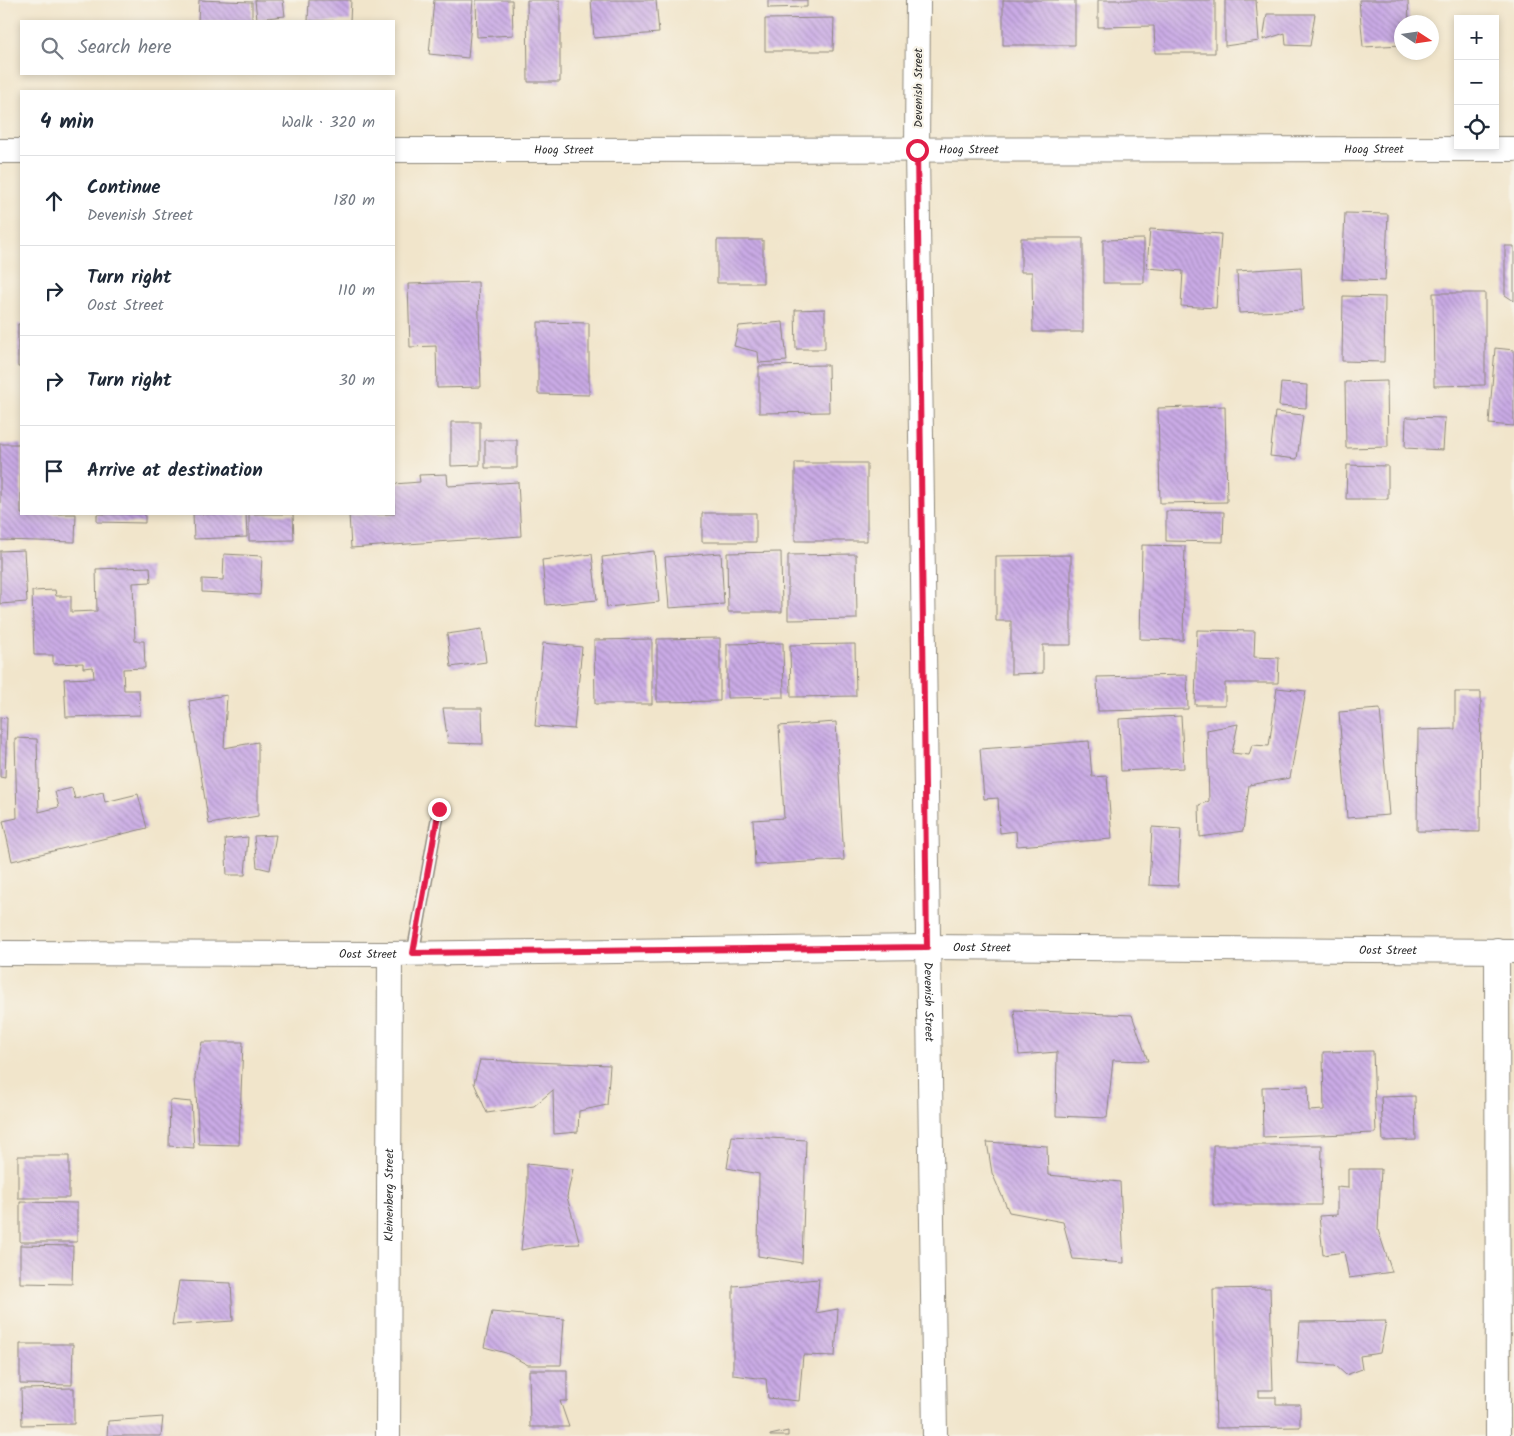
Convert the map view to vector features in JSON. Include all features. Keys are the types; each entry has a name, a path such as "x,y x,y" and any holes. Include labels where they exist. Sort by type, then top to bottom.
{"street":[{"name":"Devenish Street","path":"918,0 917,150 935,1436"},
{"name":"Hoog Street","path":"395,150 1514,149"},
{"path":"0,150 20,150"},
{"name":"Oost Street","path":"0,953 390,954 927,947 1506,950"},
{"path":"1498,1436 1506,950"},
{"name":"Kleinenberg Street","path":"388,1436 390,954"}],"lane":[{"path":"413,953 439,809"}],"building":[{"path":"199,0 252,2 252,20 198,20"},
{"path":"255,0 283,0 285,16 257,19"},
{"path":"309,0 351,0 350,20 308,20"},
{"path":"434,0 473,0 468,58 429,54"},
{"path":"476,0 512,0 513,35 477,37"},
{"path":"527,0 560,0 560,82 528,82"},
{"path":"591,0 656,0 659,33 594,38"},
{"path":"768,0 807,0 807,7 768,8"},
{"path":"1003,0 1075,0 1075,45 1003,45"},
{"path":"1098,0 1215,0 1215,53 1155,53 1154,26 1098,27"},
{"path":"1225,0 1256,0 1259,41 1225,46"},
{"path":"1359,0 1408,0 1409,15 1394,15 1394,45 1363,47"},
{"path":"1267,14 1315,14 1310,46 1286,45 1285,33 1263,40"},
{"path":"834,18 833,51 765,51 765,19"},
{"path":"1345,213 1388,214 1385,281 1342,279"},
{"path":"1150,229 1221,234 1216,308 1181,306 1183,271 1147,268"},
{"path":"1021,238 1083,238 1083,332 1033,332 1032,272 1021,272"},
{"path":"1144,239 1144,283 1103,283 1103,240"},
{"path":"717,240 763,240 763,283 717,283"},
{"path":"1505,246 1514,246 1514,301 1505,295"},
{"path":"1301,267 1303,310 1239,313 1237,271"},
{"path":"478,282 481,387 437,388 436,346 410,347 408,284"},
{"path":"1433,293 1485,293 1485,385 1434,386"},
{"path":"1343,296 1385,297 1384,362 1342,361"},
{"path":"825,309 825,349 796,349 795,310"},
{"path":"538,322 589,323 589,395 538,394"},
{"path":"783,322 787,361 759,363 758,352 734,346 739,326"},
{"path":"18,324 20,324 20,367 18,367"},
{"path":"1495,348 1514,350 1514,426 1489,424"},
{"path":"828,365 829,412 759,413 759,366"},
{"path":"1387,381 1388,447 1346,448 1345,382"},
{"path":"1281,383 1307,385 1306,408 1279,406"},
{"path":"1225,406 1227,502 1160,503 1158,408"},
{"path":"1275,412 1303,415 1297,459 1270,456"},
{"path":"1406,417 1445,418 1443,450 1405,448"},
{"path":"451,422 480,422 480,465 451,466"},
{"path":"485,440 517,440 517,468 485,468"},
{"path":"0,444 20,444 20,515 76,515 75,542 0,540"},
{"path":"795,463 867,463 867,541 795,541"},
{"path":"1347,465 1388,466 1388,499 1346,499"},
{"path":"447,474 448,486 518,482 521,536 351,548 349,515 395,515 395,484 420,482 419,475"},
{"path":"1166,511 1224,512 1223,542 1166,541"},
{"path":"702,513 756,513 756,542 702,542"},
{"path":"97,515 145,515 145,523 97,522"},
{"path":"193,515 246,515 247,537 194,539"},
{"path":"249,515 293,515 294,540 249,541"},
{"path":"1142,545 1185,546 1183,640 1140,639"},
{"path":"24,550 27,602 0,604 0,551"},
{"path":"654,551 659,602 607,607 602,557"},
{"path":"781,552 782,612 728,612 727,553"},
{"path":"721,553 724,604 669,608 665,557"},
{"path":"224,554 262,556 260,595 202,592 202,579 223,580"},
{"path":"592,554 597,600 546,605 542,560"},
{"path":"856,554 857,619 788,620 788,555"},
{"path":"1071,555 1071,645 1043,645 1043,673 1011,674 1011,621 996,621 996,556"},
{"path":"150,567 151,582 133,583 135,641 144,641 145,668 123,669 124,690 139,690 140,715 66,717 64,679 94,678 93,667 83,668 83,663 53,664 53,655 34,655 32,591 55,590 56,596 71,596 71,612 97,611 96,569"},
{"path":"482,629 486,662 451,667 447,634"},
{"path":"1197,630 1255,631 1254,657 1279,658 1278,683 1225,683 1225,705 1195,705"},
{"path":"720,638 720,701 657,702 657,639"},
{"path":"652,639 652,704 595,704 594,640"},
{"path":"543,643 582,647 574,729 535,726"},
{"path":"783,643 784,697 727,698 727,644"},
{"path":"855,644 856,696 791,697 790,645"},
{"path":"1187,675 1188,709 1098,711 1097,677"},
{"path":"1277,688 1306,691 1290,778 1249,785 1243,831 1200,837 1199,805 1209,801 1207,730 1238,724 1232,753 1249,755 1252,745 1269,746"},
{"path":"1455,692 1481,692 1480,832 1417,831 1418,730 1455,729"},
{"path":"227,695 224,748 258,742 258,816 209,824 189,701"},
{"path":"443,708 482,708 483,744 448,743"},
{"path":"1380,709 1389,815 1347,818 1339,712"},
{"path":"1181,716 1184,768 1121,771 1119,719"},
{"path":"0,717 7,718 5,778 0,777"},
{"path":"836,722 844,860 755,865 753,820 784,818 779,726"},
{"path":"15,738 37,739 39,812 59,807 55,792 72,788 75,799 103,792 105,802 138,794 147,828 12,861 3,821 17,818"},
{"path":"1089,741 1092,777 1107,776 1112,839 1017,846 1016,831 1000,833 998,798 984,799 980,749"},
{"path":"1152,827 1181,829 1178,886 1149,885"},
{"path":"276,835 270,870 257,867 254,836"},
{"path":"248,837 245,875 227,875 225,839"},
{"path":"1014,1010 1132,1015 1148,1061 1113,1060 1107,1118 1056,1116 1057,1052 1019,1055"},
{"path":"202,1042 243,1042 239,1145 199,1144 195,1076"},
{"path":"1373,1051 1376,1133 1263,1137 1262,1087 1308,1086 1309,1111 1324,1110 1323,1052"},
{"path":"480,1060 610,1065 607,1105 579,1111 578,1132 554,1134 553,1090 534,1106 487,1113 474,1083"},
{"path":"1415,1096 1416,1140 1383,1141 1381,1097"},
{"path":"170,1100 191,1102 194,1148 169,1146"},
{"path":"732,1136 806,1140 802,1263 758,1256 759,1174 727,1168"},
{"path":"987,1142 1047,1146 1048,1175 1120,1182 1124,1263 1073,1259 1063,1222 1009,1212 992,1173"},
{"path":"1213,1145 1322,1145 1321,1205 1213,1205"},
{"path":"18,1156 69,1156 69,1198 18,1198"},
{"path":"527,1164 573,1169 567,1197 580,1244 547,1245 521,1250 527,1196"},
{"path":"1348,1169 1381,1169 1378,1230 1392,1272 1349,1278 1344,1252 1323,1255 1319,1216 1337,1215 1337,1187 1348,1188"},
{"path":"20,1202 77,1203 77,1242 20,1242"},
{"path":"20,1245 73,1246 72,1284 20,1283"},
{"path":"819,1279 816,1313 838,1309 835,1356 803,1355 799,1401 768,1398 766,1379 733,1375 733,1286"},
{"path":"179,1281 231,1283 233,1321 172,1325"},
{"path":"1270,1288 1273,1390 1259,1390 1259,1397 1276,1397 1276,1404 1300,1404 1300,1427 1216,1428 1213,1289"},
{"path":"492,1312 564,1319 561,1365 528,1365 506,1353 484,1347"},
{"path":"1386,1321 1380,1353 1360,1356 1362,1369 1346,1375 1335,1365 1297,1363 1300,1322"},
{"path":"20,1344 73,1344 72,1385 20,1384"},
{"path":"529,1370 567,1370 567,1401 560,1401 569,1427 530,1427"},
{"path":"74,1388 74,1424 22,1425 21,1389"},
{"path":"163,1417 161,1436 107,1436 108,1421"},
{"path":"788,1431 788,1436 770,1436 770,1435"}],"route":[{"path":"439,809 413,953 927,947 917,150"}]}
